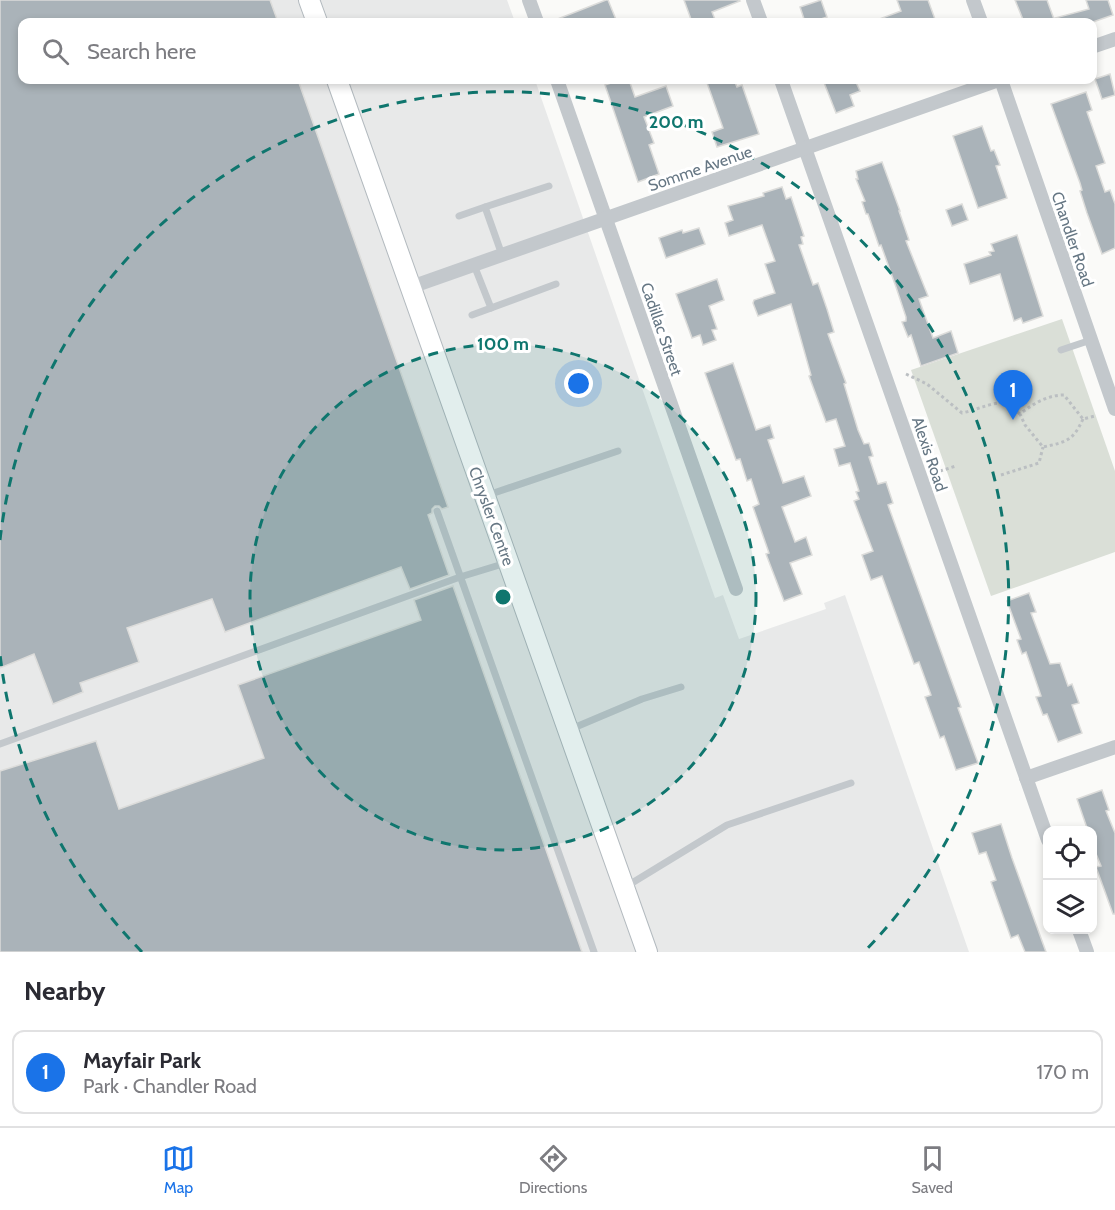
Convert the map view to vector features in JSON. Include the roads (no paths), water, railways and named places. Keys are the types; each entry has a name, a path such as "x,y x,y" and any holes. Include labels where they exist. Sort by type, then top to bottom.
{"street":[{"path":"309,0 316,18"},
{"path":"529,0 536,18"},
{"path":"753,0 760,18"},
{"path":"973,0 980,18"},
{"path":"1097,45 1115,39"},
{"name":"Chrysler Centre","path":"338,84 647,952"},
{"name":"Cadillac Street","path":"558,84 736,589"},
{"name":"Alexis Road","path":"782,84 1043,828"},
{"name":"Somme Avenue","path":"411,287 989,84"},
{"name":"Chandler Road","path":"1001,84 1115,409"},
{"path":"1026,778 1115,747"},
{"path":"1080,934 1087,952"}],"lane":[{"path":"459,216 549,186"},
{"path":"485,207 502,255"},
{"path":"474,264 491,308"},
{"path":"472,315 556,284"},
{"path":"1061,350 1091,340"},
{"path":"485,496 618,451"},
{"path":"437,511 594,952"},
{"path":"1,742 460,577 509,562"},
{"path":"568,730 642,699 681,687"},
{"path":"624,888 727,825 851,783"}],"place":[{"name":"Mayfair Park","path":"1013,420"}]}
